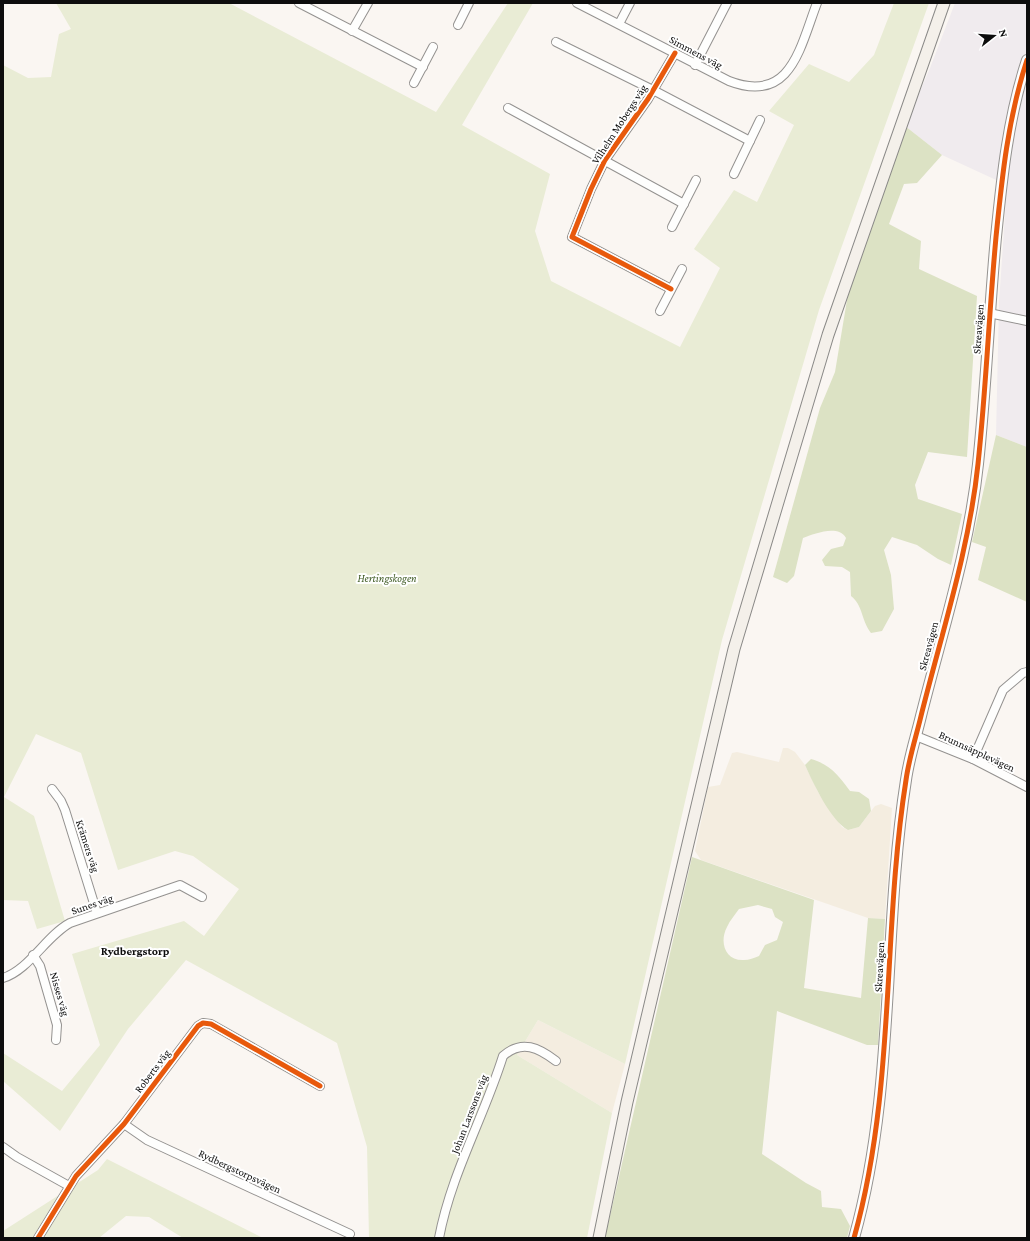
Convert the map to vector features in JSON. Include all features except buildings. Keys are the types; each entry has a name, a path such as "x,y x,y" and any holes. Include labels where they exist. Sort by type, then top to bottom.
{"main road":[{"path":"599,1238 627,1102 734,649 828,335 944,3"}],"street":[{"path":"298,3 423,67"},
{"path":"352,31 368,3"},
{"path":"458,25 469,3"},
{"name":"Simmens väg","path":"577,3 675,53 695,65 745,87 758,88 770,85 781,79 788,71 797,54 818,3"},
{"path":"619,24 630,3"},
{"path":"695,65 727,3"},
{"path":"556,42 653,90 750,141"},
{"path":"414,83 433,47"},
{"name":"Vilhelm Mobergs väg","path":"671,289 572,237 591,189 605,160 653,90 675,53"},
{"name":"Skreavägen","path":"854,1238 872,1160 878,1118 897,848 906,777 957,577 969,519 978,463 989,313 1005,150 1011,118 1027,60"},
{"path":"508,108 684,204"},
{"path":"734,174 760,120"},
{"path":"672,228 696,180"},
{"path":"660,311 682,269"},
{"path":"989,313 1027,321"},
{"path":"973,760 1003,690 1023,673 1027,672"},
{"name":"Brunnsäpplevägen","path":"916,736 973,760 1027,787"},
{"name":"Krämers väg","path":"52,789 61,802 67,817 97,913"},
{"name":"Sunes väg","path":"3,978 14,973 63,927 97,913 180,885 202,897"},
{"name":"Nisses väg","path":"33,955 40,966 57,1026 56,1040"},
{"name":"Roberts väg","path":"38,1238 76,1176 124,1124 198,1026 203,1023 211,1024 320,1086"},
{"name":"Johan Larssons väg","path":"439,1238 457,1175 479,1123 503,1056 510,1049 526,1046 542,1050 556,1061"},
{"name":"Rydbergstorpsvägen","path":"124,1124 147,1140 350,1234"},
{"path":"3,1147 17,1157 69,1186"}],"shaded area":[{"path":"955,3 1027,3 1027,447 996,435 999,303 1007,185 942,155 905,126 930,68"},
{"path":"783,748 788,748 795,752 805,765 818,792 842,827 848,830 859,827 875,806 881,804 892,808 885,919 868,918 701,860 695,851 708,787 720,785 732,753 737,752 779,762"},
{"path":"538,1020 625,1064 612,1113 517,1055"}],"green space":[{"name":"Hertingskogen","path":"56,3 229,3 436,112 508,3 533,3 462,125 550,174 535,231 551,281 680,347 720,268 694,249 734,190 757,202 794,125 769,111 809,64 849,82 874,55 894,3 929,3 819,310 722,640 625,1064 538,1020 517,1055 612,1113 587,1238 369,1238 367,1147 337,1043 186,960 128,1029 60,1131 3,1081 3,1053 62,1091 100,1045 72,954 184,921 204,936 239,889 193,856 175,851 118,870 81,753 36,734 4,797 34,816 65,921 37,929 28,901 3,900 3,65 28,78 51,77 59,34 71,29"},
{"path":"905,126 942,155 917,183 904,184 889,224 921,241 919,269 977,296 967,457 928,452 915,485 918,499 962,514 951,565 938,559 917,545 892,537 884,550 891,575 894,609 882,631 871,633 865,623 858,604 851,596 850,572 842,567 825,566 822,560 831,549 843,546 846,538 842,534 826,531 803,538 794,576 787,583 773,577 820,408 835,372 849,288"},
{"path":"996,435 1027,447 1027,602 978,580 986,547 972,542"},
{"path":"811,759 824,764 834,771 850,791 859,792 869,799 871,811 859,827 848,830 835,819 818,791 805,765"},
{"path":"692,857 814,900 804,988 861,998 868,918 885,919 878,1045 867,1045 777,1011 762,1154 821,1191 822,1207 841,1209 850,1226 847,1238 605,1238","holes":["758,905 772,909 775,917 783,922 777,940 765,945 759,956 752,959 737,959 728,954 725,950 724,944 725,933 730,922 739,909"]},
{"path":"107,1159 263,1238 183,1238 149,1217 126,1216 99,1238 3,1238 3,1231 98,1170"}],"cycle path":[{"path":"671,289 572,237 591,189 605,160 648,99 675,53"},
{"path":"854,1238 867,1181 883,1067 894,895 906,780 962,559 974,496 981,436 996,237 1001,192 1010,126 1020,82 1027,60"},
{"path":"38,1238 76,1176 124,1124 198,1026 203,1023 211,1024 320,1086"}],"district":[{"name":"Rydbergstorp","path":"135,951"}]}
